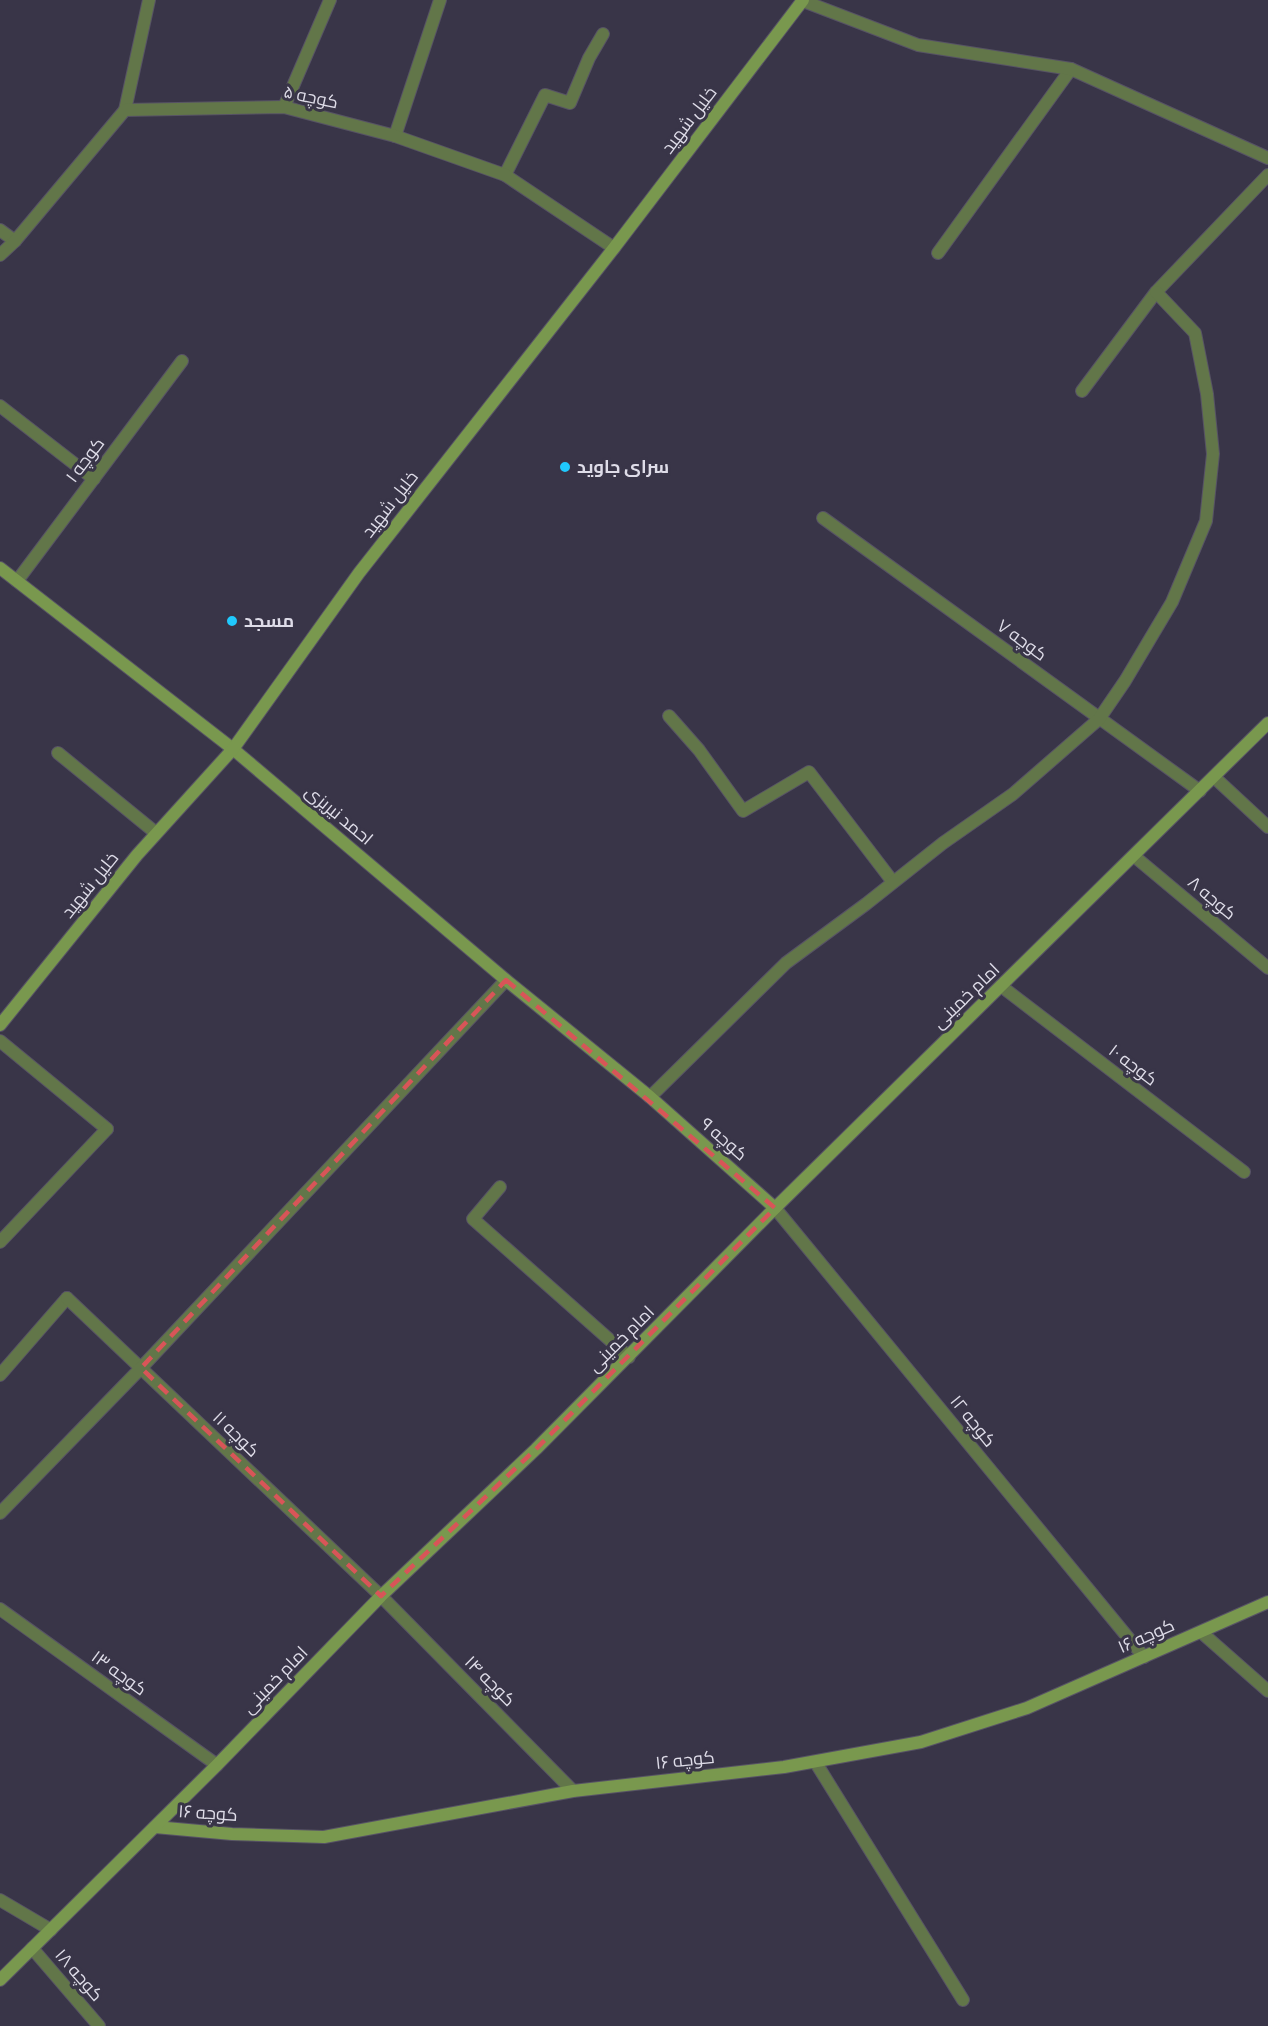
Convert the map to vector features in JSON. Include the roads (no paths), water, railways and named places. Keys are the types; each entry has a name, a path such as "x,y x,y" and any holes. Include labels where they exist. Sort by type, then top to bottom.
{"street":[{"path":"0,255 15,241 125,110 149,0"},
{"path":"284,107 330,0"},
{"path":"395,136 440,0"},
{"path":"802,0 918,45 1071,69 1268,158"},
{"name":"خلیل شهید","path":"0,1024 156,833 233,749 359,573 614,248 802,0"},
{"path":"505,175 545,94 570,103 589,58 603,34"},
{"path":"938,253 1071,69"},
{"name":"کوچه ۵","path":"125,110 284,107 395,136 505,175 614,248"},
{"path":"1082,391 1156,292 1268,175"},
{"path":"0,230 15,241"},
{"path":"650,1097 786,963 943,843 1013,794 1100,719 1125,681 1172,602 1206,521 1213,454 1207,394 1195,333 1156,292"},
{"name":"کوچه ۱","path":"17,581 182,361"},
{"path":"0,406 94,478"},
{"name":"کوچه ۷","path":"823,518 1200,791"},
{"name":"احمد نیریزی","path":"0,568 233,749 506,980 650,1097"},
{"path":"669,716 699,750 743,811 809,772 893,882"},
{"name":"امام خمینی","path":"0,1980 217,1766 381,1596 536,1449 775,1208 1268,723"},
{"path":"58,753 156,833"},
{"path":"1214,777 1268,827"},
{"name":"کوچه ۸","path":"1134,856 1268,968"},
{"path":"0,1513 141,1368 506,980"},
{"name":"کوچه ۱۰","path":"1001,986 1244,1172"},
{"path":"0,1041 107,1129 0,1242"},
{"name":"کوچه ۹","path":"650,1097 775,1208"},
{"path":"500,1187 473,1219 629,1357"},
{"name":"کوچه ۱۲","path":"775,1208 1144,1657"},
{"name":"کوچه ۱۱","path":"0,1375 67,1298 381,1596"},
{"name":"کوچه ۱۴","path":"381,1596 573,1791"},
{"name":"کوچه ۱۶","path":"155,1827 232,1834 324,1837 573,1791 816,1763 921,1742 1027,1708 1268,1602"},
{"name":"کوچه ۱۳","path":"0,1609 217,1766"},
{"path":"1201,1632 1268,1691"},
{"path":"816,1763 963,2000"},
{"path":"0,1900 51,1930"},
{"name":"کوچه ۱۸","path":"32,1948 99,2026"}],"place":[{"name":"سرای جاوید","path":"565,467"},
{"name":"مسجد","path":"232,621"}]}
